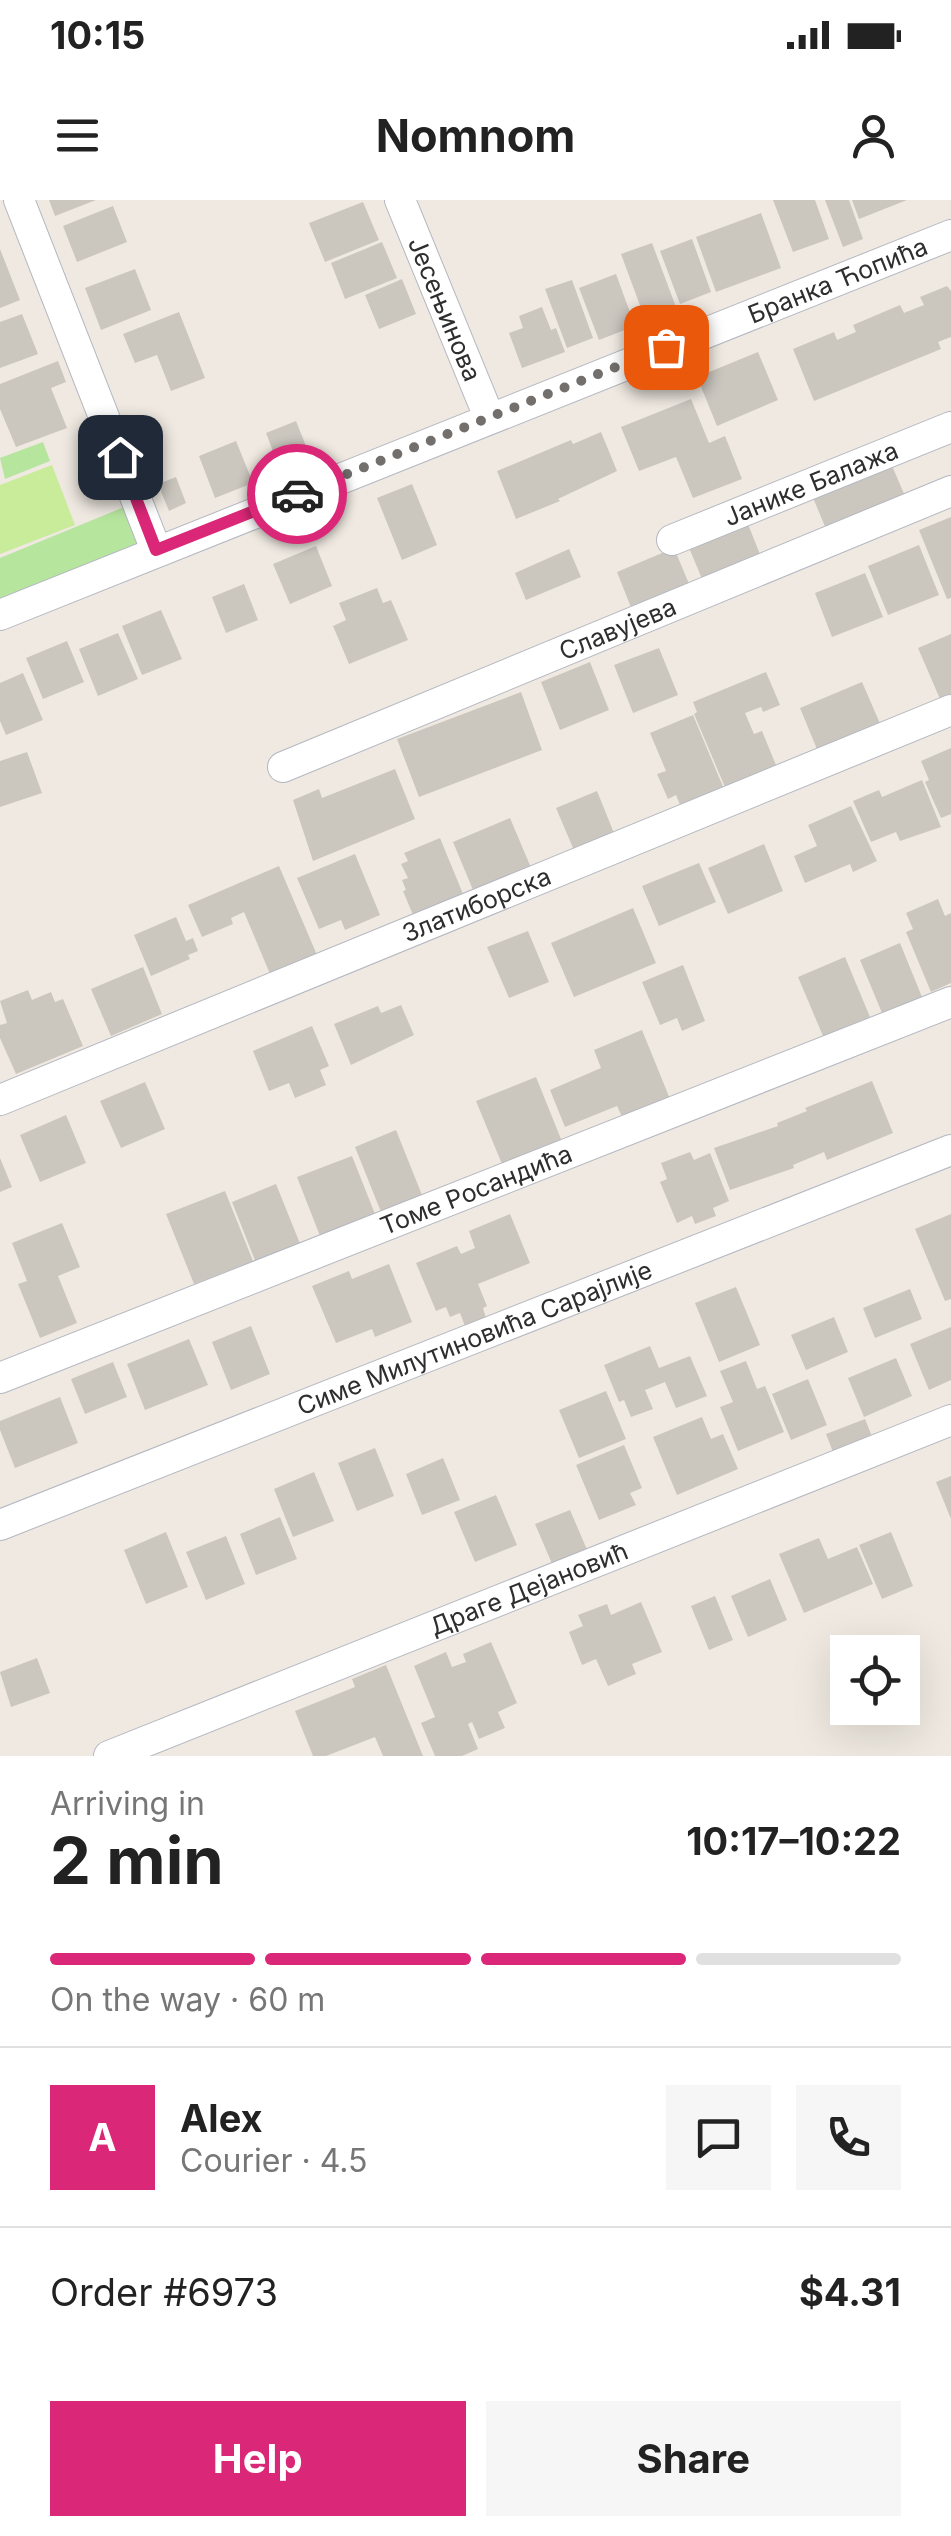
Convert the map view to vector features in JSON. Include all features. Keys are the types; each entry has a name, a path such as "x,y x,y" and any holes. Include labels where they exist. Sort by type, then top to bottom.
{"street":[{"path":"19,200 156,550"},
{"name":"Јесењинова","path":"400,200 489,417"},
{"name":"Бранка Ћопића","path":"0,615 951,236"},
{"name":"Јанике Балажа","path":"672,540 951,427"},
{"name":"Славујева","path":"284,766 951,491"},
{"name":"Златиборска","path":"0,1100 951,710"},
{"name":"Томе Росандића","path":"0,1378 951,1002"},
{"name":"Симе Милутиновића Сарајлије","path":"0,1525 951,1150"},
{"name":"Драге Дејановић","path":"110,1756 951,1420"}],"green space":[{"path":"43,442 50,461 5,479 0,458"},
{"path":"52,465 75,525 0,554 0,485"},
{"path":"129,505 144,542 0,602 0,558"}],"building":[{"path":"49,200 96,200 55,216"},
{"path":"773,200 815,200 829,239 793,252"},
{"path":"825,200 849,200 863,239 843,247"},
{"path":"852,200 907,200 859,219"},
{"path":"363,202 379,240 325,262 309,223"},
{"path":"113,206 127,242 77,262 63,226"},
{"path":"761,213 781,268 716,292 696,237"},
{"path":"692,239 711,292 680,304 660,251"},
{"path":"382,242 397,278 345,299 331,263"},
{"path":"652,243 676,307 645,319 621,254"},
{"path":"0,249 20,300 0,308"},
{"path":"135,269 151,310 101,330 85,288"},
{"path":"616,274 635,326 599,340 579,288"},
{"path":"402,279 416,314 379,329 365,295"},
{"path":"572,280 593,338 567,348 545,289"},
{"path":"947,286 951,291 951,337 938,342 941,349 814,401 793,349 834,332 837,340 856,332 853,325 900,305 904,313 924,305 920,297"},
{"path":"542,307 565,352 522,368 509,333 523,328 519,316"},
{"path":"179,312 205,378 171,391 157,355 135,363 123,334"},
{"path":"22,314 38,354 0,368 0,322"},
{"path":"758,352 778,400 717,426 697,377"},
{"path":"58,361 66,382 51,388 67,428 16,447 0,409 0,384"},
{"path":"691,399 709,443 725,436 742,479 693,498 676,457 639,471 621,427"},
{"path":"296,421 312,461 281,472 266,433"},
{"path":"601,432 617,471 516,519 497,471 571,440 573,444"},
{"path":"236,441 253,483 215,498 199,456"},
{"path":"890,461 908,503 829,536 811,493"},
{"path":"176,477 186,503 169,511 158,484"},
{"path":"412,484 437,545 402,560 377,498"},
{"path":"951,517 951,598 947,599 919,530"},
{"path":"746,519 763,562 705,586 687,543"},
{"path":"919,545 939,595 888,615 868,566"},
{"path":"316,546 332,586 290,604 273,564"},
{"path":"674,548 692,591 634,615 617,572"},
{"path":"569,549 581,577 526,600 515,573"},
{"path":"865,573 883,617 832,637 815,593"},
{"path":"244,584 258,620 226,633 212,597"},
{"path":"377,588 383,603 391,600 408,640 349,664 333,626 346,620 339,603"},
{"path":"161,610 182,659 142,675 122,626"},
{"path":"118,633 138,679 98,696 79,649"},
{"path":"951,634 951,694 940,699 918,648"},
{"path":"67,641 84,682 43,699 26,658"},
{"path":"659,648 678,695 633,713 614,665"},
{"path":"590,662 609,710 560,730 541,682"},
{"path":"766,672 780,705 763,712 761,707 745,713 754,734 762,731 776,765 725,787 694,714 697,712 693,702"},
{"path":"23,673 43,720 6,735 0,721 0,683"},
{"path":"862,682 882,728 819,754 800,708"},
{"path":"521,692 542,750 419,797 397,739"},
{"path":"693,715 724,789 681,807 676,795 668,799 657,774 666,771 650,733"},
{"path":"951,748 951,814 941,818 925,782 929,780 921,761"},
{"path":"27,752 42,793 0,807 0,761"},
{"path":"395,769 415,819 313,861 293,800 319,789 322,798"},
{"path":"922,780 941,827 900,841 896,832 871,842 853,801 879,790 882,797"},
{"path":"597,791 616,838 576,855 556,808"},
{"path":"851,806 877,861 853,872 850,864 805,883 794,856 817,846 808,825"},
{"path":"510,818 532,870 473,890 453,842"},
{"path":"440,838 463,894 413,915 403,891 406,890 402,880 408,878 401,864 408,861 404,853"},
{"path":"764,844 783,891 728,914 708,868"},
{"path":"355,854 380,915 345,930 341,920 319,929 297,878"},
{"path":"699,863 716,902 659,926 642,886"},
{"path":"279,866 317,955 270,974 244,912 231,918 233,924 202,937 188,905"},
{"path":"938,899 945,916 951,913 951,983 931,992 906,932 913,929 906,913"},
{"path":"633,908 656,963 574,997 551,943"},
{"path":"176,917 186,941 193,938 198,951 188,955 190,959 151,976 134,935"},
{"path":"528,931 549,982 509,998 487,947"},
{"path":"900,943 922,997 882,1013 860,960"},
{"path":"845,957 870,1017 823,1036 798,977"},
{"path":"683,965 705,1021 682,1031 677,1018 660,1025 642,982"},
{"path":"143,967 162,1014 111,1036 91,989"},
{"path":"28,990 32,1000 51,992 55,1002 63,999 83,1046 16,1074 0,1038 0,1025 7,1023 0,1001"},
{"path":"401,1005 414,1035 351,1065 334,1024 378,1006 381,1013"},
{"path":"312,1026 329,1066 320,1070 326,1085 295,1098 289,1083 269,1091 253,1051"},
{"path":"642,1030 670,1099 623,1119 617,1106 565,1127 550,1090 601,1068 594,1050"},
{"path":"536,1077 563,1144 504,1169 476,1101"},
{"path":"872,1081 893,1133 827,1160 824,1152 793,1165 794,1168 730,1190 714,1148 778,1126 777,1123 807,1111 805,1108"},
{"path":"145,1082 165,1129 121,1148 100,1101"},
{"path":"66,1115 86,1163 40,1182 20,1135"},
{"path":"396,1130 424,1200 383,1217 355,1147"},
{"path":"690,1152 694,1160 710,1153 729,1201 713,1208 716,1216 695,1224 692,1216 677,1223 660,1182 667,1179 661,1163"},
{"path":"352,1156 375,1214 320,1236 297,1177"},
{"path":"0,1158 12,1187 0,1192"},
{"path":"276,1184 303,1251 258,1268 232,1202"},
{"path":"225,1191 253,1261 194,1284 166,1214"},
{"path":"510,1214 530,1263 478,1284 487,1306 483,1308 486,1318 465,1326 460,1313 450,1317 446,1307 436,1311 416,1263 457,1246 461,1254 475,1248 469,1231"},
{"path":"951,1214 951,1299 945,1301 915,1229"},
{"path":"62,1223 80,1267 58,1276 77,1323 40,1338 18,1284 27,1281 12,1243"},
{"path":"389,1264 412,1322 375,1337 372,1329 336,1343 312,1286 349,1271 352,1279"},
{"path":"736,1287 760,1345 719,1362 695,1303"},
{"path":"910,1289 922,1319 875,1338 863,1308"},
{"path":"834,1317 848,1352 806,1370 791,1335"},
{"path":"251,1326 270,1374 231,1390 212,1342"},
{"path":"951,1327 951,1380 929,1390 910,1344"},
{"path":"189,1339 208,1385 145,1410 127,1364"},
{"path":"650,1346 659,1368 690,1356 707,1396 676,1408 665,1382 645,1390 653,1409 631,1417 624,1400 619,1402 604,1365"},
{"path":"896,1358 912,1396 864,1417 848,1378"},
{"path":"746,1361 757,1389 765,1386 784,1432 738,1451 720,1407 733,1402 720,1371"},
{"path":"113,1362 127,1397 85,1414 71,1379"},
{"path":"808,1379 827,1425 791,1440 772,1394"},
{"path":"606,1391 626,1439 579,1458 559,1410"},
{"path":"60,1397 78,1443 15,1468 0,1421"},
{"path":"702,1417 711,1439 723,1434 738,1469 677,1495 653,1437"},
{"path":"865,1419 875,1444 836,1460 826,1434"},
{"path":"624,1445 642,1488 630,1493 636,1505 599,1520 576,1465"},
{"path":"375,1448 394,1496 357,1511 338,1463"},
{"path":"443,1458 460,1500 422,1515 406,1474"},
{"path":"314,1472 334,1521 293,1537 274,1489"},
{"path":"951,1476 951,1519 936,1482"},
{"path":"496,1495 517,1545 475,1562 454,1512"},
{"path":"570,1510 588,1552 553,1566 535,1524"},
{"path":"280,1517 297,1559 256,1575 240,1534"},
{"path":"166,1532 188,1587 146,1604 124,1550"},
{"path":"891,1532 913,1586 882,1599 859,1545"},
{"path":"226,1536 245,1584 206,1600 186,1552"},
{"path":"819,1538 828,1559 857,1547 873,1584 804,1613 779,1554"},
{"path":"770,1579 787,1620 748,1637 731,1596"},
{"path":"715,1596 733,1640 709,1650 691,1606"},
{"path":"641,1602 662,1652 632,1664 636,1674 608,1686 596,1659 582,1665 569,1632 583,1626 578,1615 607,1604 611,1615"},
{"path":"491,1642 517,1703 498,1712 505,1728 479,1739 472,1722 468,1724 478,1749 462,1756 435,1756 421,1723 435,1717 414,1666 446,1652 452,1667 466,1662 463,1654"},
{"path":"37,1658 50,1693 11,1707 0,1672"},
{"path":"386,1665 423,1756 383,1756 375,1737 326,1756 313,1756 295,1711 355,1687 352,1679"}],"way so far":[{"path":"297,494 666,347"}],"route":[{"path":"120,457 156,550 297,494"}]}
